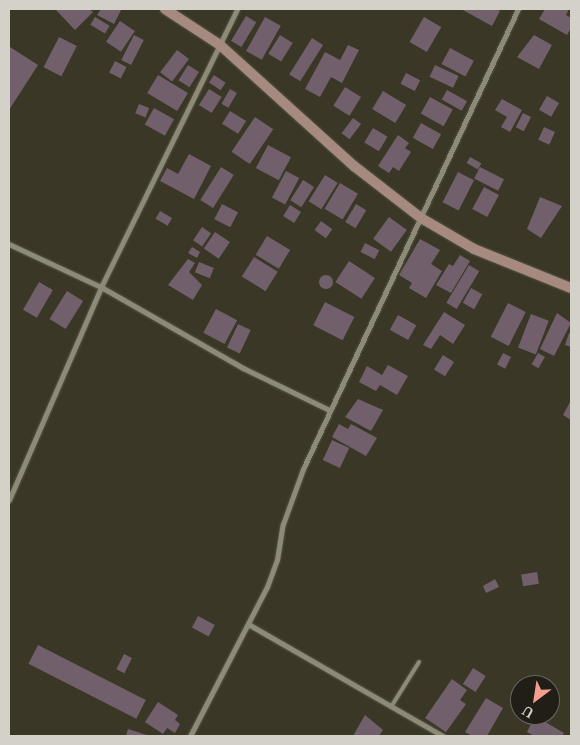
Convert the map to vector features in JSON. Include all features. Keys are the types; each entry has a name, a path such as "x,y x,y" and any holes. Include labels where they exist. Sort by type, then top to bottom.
{"street":[{"path":"166,9 220,44 354,166 421,218 474,249 571,288"},
{"path":"9,500 101,287 237,9"},
{"path":"190,736 267,587 277,560 283,524 329,410 518,9"},
{"path":"9,244 101,287 243,368 329,410"},
{"path":"248,624 443,736"}],"lane":[{"path":"391,707 419,662"}],"building":[{"path":"89,9 93,12 75,30 56,10"},
{"path":"101,9 121,10 114,24 97,15"},
{"path":"461,9 496,9 500,11 492,26"},
{"path":"545,9 569,9 566,15 571,18 571,28 567,35 539,19"},
{"path":"246,16 256,22 241,47 231,41"},
{"path":"95,17 110,26 105,33 90,25"},
{"path":"265,17 281,26 262,60 246,51"},
{"path":"424,17 441,27 427,52 410,42"},
{"path":"120,21 135,31 121,52 106,42"},
{"path":"134,35 144,40 131,65 121,60"},
{"path":"280,35 293,43 281,62 268,54"},
{"path":"534,35 552,45 539,69 517,57"},
{"path":"59,37 77,46 61,76 44,67"},
{"path":"312,38 323,45 300,81 289,74"},
{"path":"348,45 359,50 342,83 331,77 320,97 305,89 325,52 340,60"},
{"path":"9,48 38,65 9,110"},
{"path":"450,48 474,61 465,77 442,64"},
{"path":"177,50 189,59 172,81 160,72"},
{"path":"115,61 127,67 121,78 109,73"},
{"path":"188,65 199,72 189,87 178,80"},
{"path":"435,65 459,76 453,88 430,77"},
{"path":"406,73 420,80 415,91 401,84"},
{"path":"158,75 188,93 177,111 147,93"},
{"path":"214,75 226,83 221,90 209,82"},
{"path":"345,87 361,97 349,116 333,106"},
{"path":"209,89 222,97 212,113 199,105"},
{"path":"230,89 237,93 228,108 222,104"},
{"path":"447,90 467,101 462,111 442,100"},
{"path":"383,91 406,105 395,123 372,109"},
{"path":"547,96 559,103 551,117 539,110"},
{"path":"430,97 453,110 444,126 421,114"},
{"path":"502,99 522,110 510,132 501,127 507,117 495,110"},
{"path":"139,104 149,108 145,117 135,113"},
{"path":"154,108 174,119 165,136 145,125"},
{"path":"230,111 246,121 238,134 222,124"},
{"path":"523,113 531,117 524,131 516,127"},
{"path":"255,117 273,129 250,164 232,152"},
{"path":"353,118 361,124 350,139 342,133"},
{"path":"421,123 441,134 433,149 413,138"},
{"path":"544,127 555,132 549,145 538,140"},
{"path":"373,128 388,137 379,151 364,143"},
{"path":"398,135 409,143 405,148 411,152 399,171 393,167 389,173 378,166"},
{"path":"268,145 291,157 279,180 256,168"},
{"path":"189,154 211,166 194,199 160,181 167,168 178,174"},
{"path":"470,157 481,163 478,169 467,163"},
{"path":"221,167 234,175 213,208 200,200"},
{"path":"480,167 504,179 498,191 474,179"},
{"path":"286,171 299,178 285,205 272,197"},
{"path":"458,172 474,180 459,210 443,202"},
{"path":"325,175 338,183 321,209 309,201"},
{"path":"303,180 314,187 301,207 290,200"},
{"path":"340,183 358,194 343,220 325,209"},
{"path":"484,187 499,195 487,217 472,209"},
{"path":"540,197 562,206 541,238 527,229"},
{"path":"222,204 238,212 230,227 214,219"},
{"path":"356,204 366,210 355,228 345,222"},
{"path":"290,205 301,212 294,223 283,216"},
{"path":"160,211 172,218 168,226 156,219"},
{"path":"389,217 407,230 391,252 373,239"},
{"path":"321,221 332,229 326,238 315,230"},
{"path":"202,227 211,233 202,246 193,240"},
{"path":"215,232 230,242 219,259 204,249"},
{"path":"267,236 290,250 279,269 256,255"},
{"path":"420,239 440,250 431,264 442,271 426,298 409,288 412,283 399,275"},
{"path":"365,243 379,250 375,259 360,252"},
{"path":"192,247 200,252 197,258 188,253"},
{"path":"460,255 470,261 451,293 436,285 449,264 453,266"},
{"path":"254,257 278,272 266,291 242,277"},
{"path":"188,259 195,263 189,272 202,285 193,300 168,285"},
{"path":"349,261 375,278 361,299 335,282"},
{"path":"199,262 214,268 210,278 195,272"},
{"path":"469,265 479,271 457,309 446,303"},
{"path":"326,275 331,277 333,282 331,287 326,289 321,287 319,282 321,277"},
{"path":"39,282 53,290 37,318 23,310"},
{"path":"471,288 482,294 474,309 463,303"},
{"path":"67,291 83,301 66,329 50,319"},
{"path":"325,302 354,317 343,340 313,325"},
{"path":"508,303 526,312 509,346 491,337"},
{"path":"216,309 237,320 225,344 203,333"},
{"path":"444,312 465,325 453,344 440,335 431,349 423,345"},
{"path":"557,313 571,323 554,356 540,349"},
{"path":"531,314 549,321 536,354 518,348"},
{"path":"398,315 416,325 408,340 390,330"},
{"path":"238,324 251,330 240,353 227,348"},
{"path":"569,333 571,334 571,347 565,345"},
{"path":"503,353 511,357 505,369 497,365"},
{"path":"538,353 545,357 538,368 532,364"},
{"path":"443,355 454,362 445,376 434,369"},
{"path":"388,365 408,376 397,395 380,385 376,391 359,382 367,366 382,375"},
{"path":"358,399 383,410 371,431 345,417"},
{"path":"571,403 571,420 563,415"},
{"path":"339,424 348,429 351,424 377,438 366,456 332,437"},
{"path":"332,440 349,448 340,468 323,460"},
{"path":"537,572 539,584 523,586 521,575"},
{"path":"495,579 499,587 486,593 483,586"},
{"path":"198,616 215,625 209,636 192,627"},
{"path":"38,645 146,700 136,719 28,664"},
{"path":"124,654 132,658 124,673 116,669"},
{"path":"473,668 486,676 476,692 463,684"},
{"path":"452,679 467,690 460,700 466,704 446,732 425,718"},
{"path":"486,698 503,708 487,736 472,736 465,732"},
{"path":"158,702 178,715 175,720 180,724 175,733 167,728 163,734 145,722"},
{"path":"365,715 383,730 379,736 353,736"},
{"path":"530,725 550,725 564,733 562,736 534,736 527,732"},
{"path":"128,729 150,736 126,736"}]}
